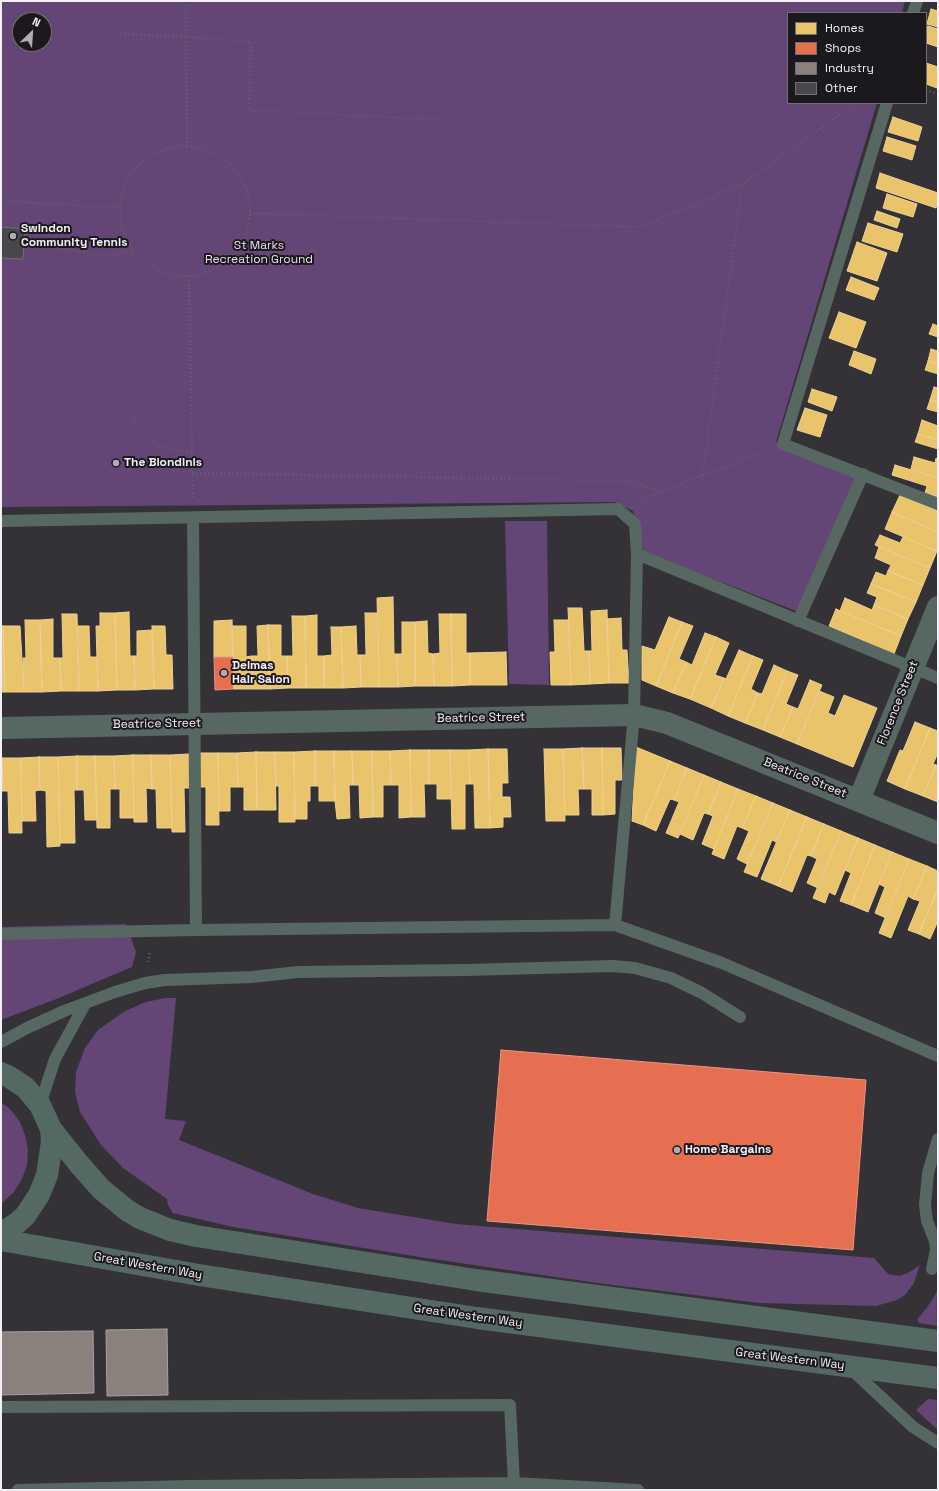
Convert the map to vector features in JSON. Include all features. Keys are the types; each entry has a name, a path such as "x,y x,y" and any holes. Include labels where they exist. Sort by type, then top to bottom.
{"main road":[{"path":"1,1073 26,1088 40,1105 45,1113 51,1129 52,1142 49,1166 39,1195 25,1216 1,1234"},
{"path":"51,1129 78,1164 101,1189 128,1211 140,1218 164,1228 196,1236 476,1280 938,1342"},
{"name":"Great Western Way","path":"1,1240 199,1275 477,1318 938,1378"}],"street":[{"name":"Florence Street","path":"859,800 938,607"},
{"name":"Beatrice Street","path":"1,728 634,715 667,723 938,833"}],"lane":[{"path":"913,12 917,1"},
{"path":"887,104 783,444 938,504"},
{"path":"798,621 863,474"},
{"path":"1,521 618,509 635,524 637,554 634,715 615,925"},
{"path":"193,517 196,723 196,930"},
{"path":"637,554 938,678"},
{"path":"1,934 615,925 722,963 938,1056"},
{"path":"1,1042 46,1019 115,992 145,983 165,980 252,977 298,972 613,966 635,968 671,978 702,993 740,1017"},
{"path":"40,1105 54,1059 85,1004"},
{"path":"938,1139 928,1173 925,1205 927,1221 935,1246 932,1269 938,1252"},
{"path":"848,1367 913,1427 938,1443"},
{"path":"1,1407 510,1405 514,1483"},
{"path":"18,1490 183,1486 514,1483 638,1490"}],"path":[{"path":"186,1 187,146"},
{"path":"120,34 251,42 249,110 445,120"},
{"path":"927,90 938,94"},
{"path":"250,213 640,227 742,185 855,104"},
{"path":"187,146 207,150 225,160 239,175 247,193 250,213 247,232 238,249 225,263 208,272 189,276 168,274 148,266 133,251 125,238 121,223 120,208 124,188 134,171 149,157 167,149 187,146"},
{"path":"703,475 742,185"},
{"path":"1,201 120,208"},
{"path":"24,244 109,256 133,251"},
{"path":"189,276 193,517"},
{"path":"133,419 136,430 143,438 154,444 192,453"},
{"path":"618,509 783,444"},
{"path":"192,473 623,481 636,483 660,492"},
{"path":"145,983 153,931"}],"green space":[{"name":"St Marks Recreation Ground","path":"1,1 905,1 902,12 787,12 787,104 877,104 776,442 858,476 796,611 644,552 633,511 615,502 1,507"},
{"path":"505,521 547,521 549,685 509,684"},
{"path":"126,924 136,952 132,967 59,998 1,1020 1,927"},
{"path":"165,998 176,998 165,1119 186,1121 179,1140 313,1194 358,1208 456,1224 874,1258 888,1274 899,1276 908,1273 920,1265 914,1283 905,1295 897,1300 876,1306 759,1303 597,1283 426,1258 233,1227 173,1213 168,1205 167,1199 123,1168 101,1145 80,1112 75,1092 76,1072 85,1048 98,1030 125,1011 146,1002"},
{"path":"1,1102 11,1110 20,1122 25,1135 28,1150 27,1165 22,1179 14,1192 1,1204"},
{"path":"938,1290 938,1326 919,1323 917,1320"},
{"path":"928,1399 938,1400 938,1430 916,1410"}],"building: Homes":[{"path":"931,9 938,11 938,27 927,24"},
{"path":"928,26 938,29 938,47 927,43"},
{"path":"927,63 938,67 937,88 927,84"},
{"path":"893,117 922,127 918,141 888,132"},
{"path":"887,137 916,146 912,160 883,151"},
{"path":"880,173 938,193 936,208 876,188"},
{"path":"887,194 917,204 913,217 883,208"},
{"path":"877,211 900,219 897,228 874,220"},
{"path":"868,223 903,234 897,252 862,241"},
{"path":"857,242 887,253 877,281 847,271"},
{"path":"851,277 879,288 874,300 846,290"},
{"path":"839,312 866,322 856,348 829,338"},
{"path":"933,324 938,326 938,337 929,334"},
{"path":"931,349 938,351 938,364 928,361"},
{"path":"854,351 876,359 871,374 849,365"},
{"path":"928,361 938,364 938,374 925,370"},
{"path":"934,387 938,388 938,402 930,400"},
{"path":"812,389 837,397 832,411 808,402"},
{"path":"930,400 938,402 938,412 927,409"},
{"path":"805,408 827,415 820,437 797,430"},
{"path":"922,420 938,426 938,440 918,434"},
{"path":"918,434 938,440 938,449 915,442"},
{"path":"914,457 935,463 936,458 938,459 938,478 911,469"},
{"path":"895,465 938,478 938,497 925,493 927,486 892,475"},
{"path":"900,495 938,511 938,532 892,512"},
{"path":"892,512 938,532 937,551 885,529"},
{"path":"880,535 900,543 903,537 937,551 930,568 875,545"},
{"path":"879,547 930,568 923,585 888,571 891,565 875,558"},
{"path":"888,571 923,585 916,602 871,584 876,572 886,576"},
{"path":"871,584 916,602 908,619 874,605 877,597 867,593"},
{"path":"393,597 394,654 397,654 398,687 379,687 377,598"},
{"path":"845,598 872,610 874,605 908,619 901,636 840,611"},
{"path":"568,608 582,608 584,651 589,651 590,684 571,685"},
{"path":"836,609 901,636 894,654 829,626"},
{"path":"607,610 609,683 590,684 589,651 592,651 591,611"},
{"path":"129,612 130,656 134,656 135,690 117,690 115,613"},
{"path":"100,613 115,613 117,690 98,691 96,626 100,626"},
{"path":"365,613 378,613 379,687 361,687 360,655 366,655"},
{"path":"62,614 77,614 79,691 61,691 60,658 63,658"},
{"path":"439,614 451,614 452,686 434,686 433,654 440,653"},
{"path":"451,614 466,614 466,653 470,653 470,685 452,686"},
{"path":"317,615 317,656 324,656 324,688 306,688 305,616"},
{"path":"292,616 305,616 306,688 288,688 287,656 293,656"},
{"path":"669,617 682,622 656,686 642,680 642,646 655,650"},
{"path":"621,618 622,650 627,650 629,683 609,683 607,619"},
{"path":"53,619 53,658 60,658 61,691 42,692 40,620"},
{"path":"25,620 40,620 42,692 24,692 23,658 26,658"},
{"path":"232,620 233,657 214,657 214,621"},
{"path":"554,620 568,620 571,685 551,685 550,652 555,652"},
{"path":"427,621 428,653 433,654 434,686 415,686 415,622"},
{"path":"402,622 415,622 415,686 398,687 397,654 402,654"},
{"path":"682,622 693,626 679,659 686,662 673,693 656,686"},
{"path":"268,625 270,689 251,689 251,656 258,656 257,626"},
{"path":"268,625 281,625 281,656 287,656 288,688 270,689"},
{"path":"1,626 3,626 5,692 1,692"},
{"path":"3,626 20,626 24,692 5,692"},
{"path":"78,626 89,626 90,657 97,657 98,691 79,691"},
{"path":"152,626 165,626 166,655 172,655 173,689 154,689"},
{"path":"232,626 246,626 246,657 251,656 251,689 233,689"},
{"path":"356,626 357,655 360,655 361,687 343,688 341,627"},
{"path":"331,627 341,627 343,688 324,688 324,656 332,655"},
{"path":"152,630 154,689 135,690 134,656 137,656 137,631"},
{"path":"705,633 716,637 690,699 673,693 686,662 692,665"},
{"path":"716,637 729,643 715,675 724,678 711,708 690,699"},
{"path":"739,650 753,656 728,716 711,708 724,678 726,679"},
{"path":"506,652 507,685 470,685 470,653"},
{"path":"753,656 763,660 751,689 758,693 745,723 728,716"},
{"path":"774,665 787,671 763,730 745,723 758,693 762,694"},
{"path":"787,671 798,675 786,704 793,707 780,737 763,730"},
{"path":"810,680 822,685 797,744 780,737 793,707 798,709"},
{"path":"819,691 834,697 828,713 835,716 844,695 877,708 853,767 797,744"},
{"path":"915,722 930,728 905,789 887,781 900,750 903,751"},
{"path":"930,728 938,731 938,753 933,764 936,765 923,796 905,789"},
{"path":"636,747 670,761 643,825 632,821"},
{"path":"582,748 602,748 603,815 592,815 592,789 584,789"},
{"path":"582,748 584,789 578,789 579,815 565,815 563,749"},
{"path":"602,748 621,748 622,780 615,780 615,814 603,815"},
{"path":"488,749 507,749 508,783 502,783 502,797 510,797 511,817 503,817 503,827 490,828"},
{"path":"488,749 490,828 475,828 474,784 470,784 469,750"},
{"path":"544,749 563,749 565,821 546,821"},
{"path":"410,750 429,750 429,784 424,784 425,817 411,817"},
{"path":"410,750 411,817 399,818 399,785 391,785 390,751"},
{"path":"429,750 450,750 451,799 437,799 437,784 429,784"},
{"path":"450,750 469,750 470,784 465,784 465,829 452,829"},
{"path":"315,751 334,751 335,801 319,801 319,786 315,786"},
{"path":"315,751 315,786 310,786 310,801 307,801 307,819 295,819 294,752"},
{"path":"334,751 352,751 353,785 349,785 350,818 337,819 335,801"},
{"path":"352,751 372,751 373,817 360,818 359,785 353,785"},
{"path":"372,751 390,751 391,785 383,785 383,817 373,817"},
{"path":"256,752 275,752 276,810 257,810"},
{"path":"256,752 257,810 244,810 244,787 238,787 237,753"},
{"path":"275,752 294,752 295,822 279,822 279,786 276,786"},
{"path":"199,753 218,753 219,825 206,825 206,787 200,787"},
{"path":"218,753 237,753 238,787 230,787 230,811 219,811"},
{"path":"189,754 190,788 184,788 185,832 172,832 170,755"},
{"path":"133,755 151,755 152,789 146,788 147,822 134,822"},
{"path":"133,755 134,818 120,818 120,789 115,789 114,756"},
{"path":"151,755 170,755 172,828 157,828 156,789 152,789"},
{"path":"77,756 95,756 97,820 85,820 84,790 77,790"},
{"path":"77,756 77,790 74,790 75,843 60,843 58,757"},
{"path":"95,756 114,756 115,789 110,789 110,828 97,828"},
{"path":"39,757 58,757 60,846 47,847 46,791 40,790"},
{"path":"39,757 40,790 35,791 36,821 22,821 21,758"},
{"path":"2,758 3,791 1,791"},
{"path":"2,758 21,758 22,833 9,833 8,791 3,791"},
{"path":"670,761 687,768 674,800 670,799 656,831 643,825"},
{"path":"936,765 938,766 938,802 923,796"},
{"path":"687,768 704,775 678,838 666,833 679,802 674,800"},
{"path":"704,775 721,782 708,814 704,813 693,840 680,834"},
{"path":"721,782 738,789 714,849 702,844 713,816 708,814"},
{"path":"738,789 756,796 742,828 737,826 724,859 712,854"},
{"path":"756,796 773,803 747,864 737,859 749,831 742,828"},
{"path":"773,803 790,810 776,842 772,840 757,877 744,872"},
{"path":"790,810 807,817 778,886 761,879"},
{"path":"807,817 824,824 811,856 807,855 792,892 778,886"},
{"path":"824,824 841,831 818,888 807,883 817,859 811,856"},
{"path":"841,831 858,838 835,895 829,892 825,903 813,898"},
{"path":"858,838 875,845 851,905 840,901 851,873 845,870"},
{"path":"875,845 892,852 868,912 851,905"},
{"path":"892,852 909,859 886,918 875,913 885,887 879,884"},
{"path":"909,859 927,866 913,899 908,896 891,938 879,933"},
{"path":"927,866 938,871 938,888 919,934 908,930 920,901 913,899"},
{"path":"938,888 938,921 930,939 919,934"}],"building: Shops":[{"name":"Delmas Hair Salon","path":"214,657 233,657 233,689 215,690"},
{"name":"Home Bargains","path":"501,1050 866,1080 853,1250 487,1221"}],"building: Industry":[{"path":"167,1329 168,1395 107,1396 106,1330"},
{"path":"93,1331 94,1393 1,1395 1,1332"}],"building: Other":[{"name":"Swindon Community Tennis","path":"1,227 25,229 23,259 1,258"}],"place":[{"name":"Swindon Community Tennis","path":"13,236"},
{"name":"The Blondinis","path":"116,463"},
{"name":"Delmas Hair Salon","path":"224,673"},
{"name":"Home Bargains","path":"677,1150"}]}
